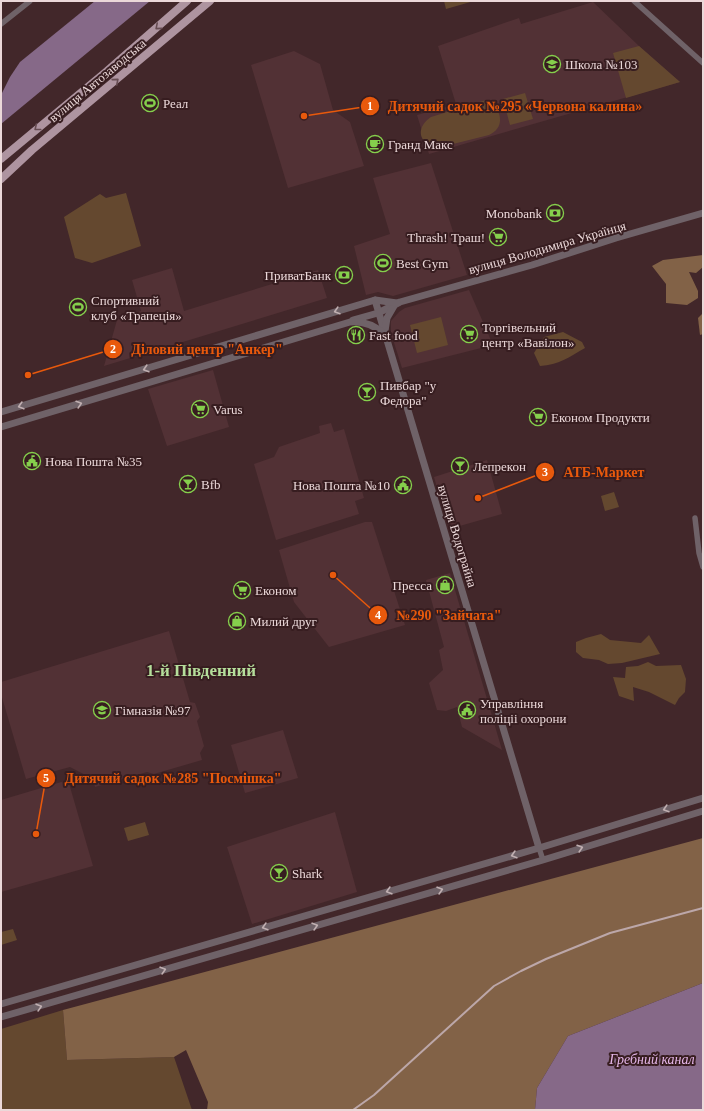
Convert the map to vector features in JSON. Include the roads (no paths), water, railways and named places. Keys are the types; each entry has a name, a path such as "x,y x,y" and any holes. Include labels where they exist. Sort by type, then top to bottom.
{"main road":[{"name":"вулиця Автозаводська","path":"1,159 107,71 187,1"},
{"name":"вулиця Автозаводська","path":"1,179 32,150 210,1"},
{"path":"170,16 180,27"},
{"path":"23,140 32,150"}],"street":[{"path":"1,24 30,1"},
{"path":"634,1 703,63"},
{"name":"вулиця Володимира Українця","path":"350,322 378,313 397,303 532,265 616,238 703,213"},
{"name":"вулиця Володимира Українця","path":"1,412 374,300 397,303"},
{"name":"вулиця Водограйна","path":"374,300 543,860"},
{"path":"384,334 387,318 397,303"},
{"path":"1,427 350,322 367,324 378,328 384,334"},
{"path":"694,518 698,553 703,567"},
{"path":"1,1004 539,848 703,798"},
{"path":"1,1017 543,860 703,811"}],"water":[{"path":"95,1 150,1 1,124 1,95 20,62"},
{"name":"Гребний канал","path":"703,983 703,1110 535,1110 537,1088 568,1036"}],"railway":[{"path":"353,1110 374,1095 494,986 546,959 610,933 703,908"}],"place":[{"name":"Школа №103","path":"552,64"},
{"name":"Реал","path":"150,103"},
{"name":"Дитячий садок №295 «Червона калина»","path":"304,116"},
{"name":"Гранд Макс","path":"375,144"},
{"name":"Monobank","path":"555,213"},
{"name":"Thrash! Траш!","path":"498,237"},
{"name":"Best Gym","path":"383,263"},
{"name":"ПриватБанк","path":"344,275"},
{"name":"Спортивний клуб «Трапеція»","path":"78,307"},
{"name":"Торгівельний центр «Вавілон»","path":"469,334"},
{"name":"Fast food","path":"356,335"},
{"name":"Діловий центр \"Анкер\"","path":"28,375"},
{"name":"Пивбар \"у Федора\"","path":"367,392"},
{"name":"Varus","path":"200,409"},
{"name":"Економ Продукти","path":"538,417"},
{"name":"Нова Пошта №35","path":"32,461"},
{"name":"Лепрекон","path":"460,466"},
{"name":"Bfb","path":"188,484"},
{"name":"Нова Пошта №10","path":"403,485"},
{"name":"АТБ-Маркет","path":"478,498"},
{"name":"№290 \"Зайчата\"","path":"333,575"},
{"name":"Пресса","path":"445,585"},
{"name":"Економ","path":"242,590"},
{"name":"Милий друг","path":"237,621"},
{"name":"Гімназія №97","path":"102,710"},
{"name":"Управлiння полiцii охорони","path":"467,710"},
{"name":"Дитячий садок №285 \"Посмішка\"","path":"36,834"},
{"name":"Shark","path":"279,873"}],"district":[{"name":"1-й Південний","path":"201,670"}]}
